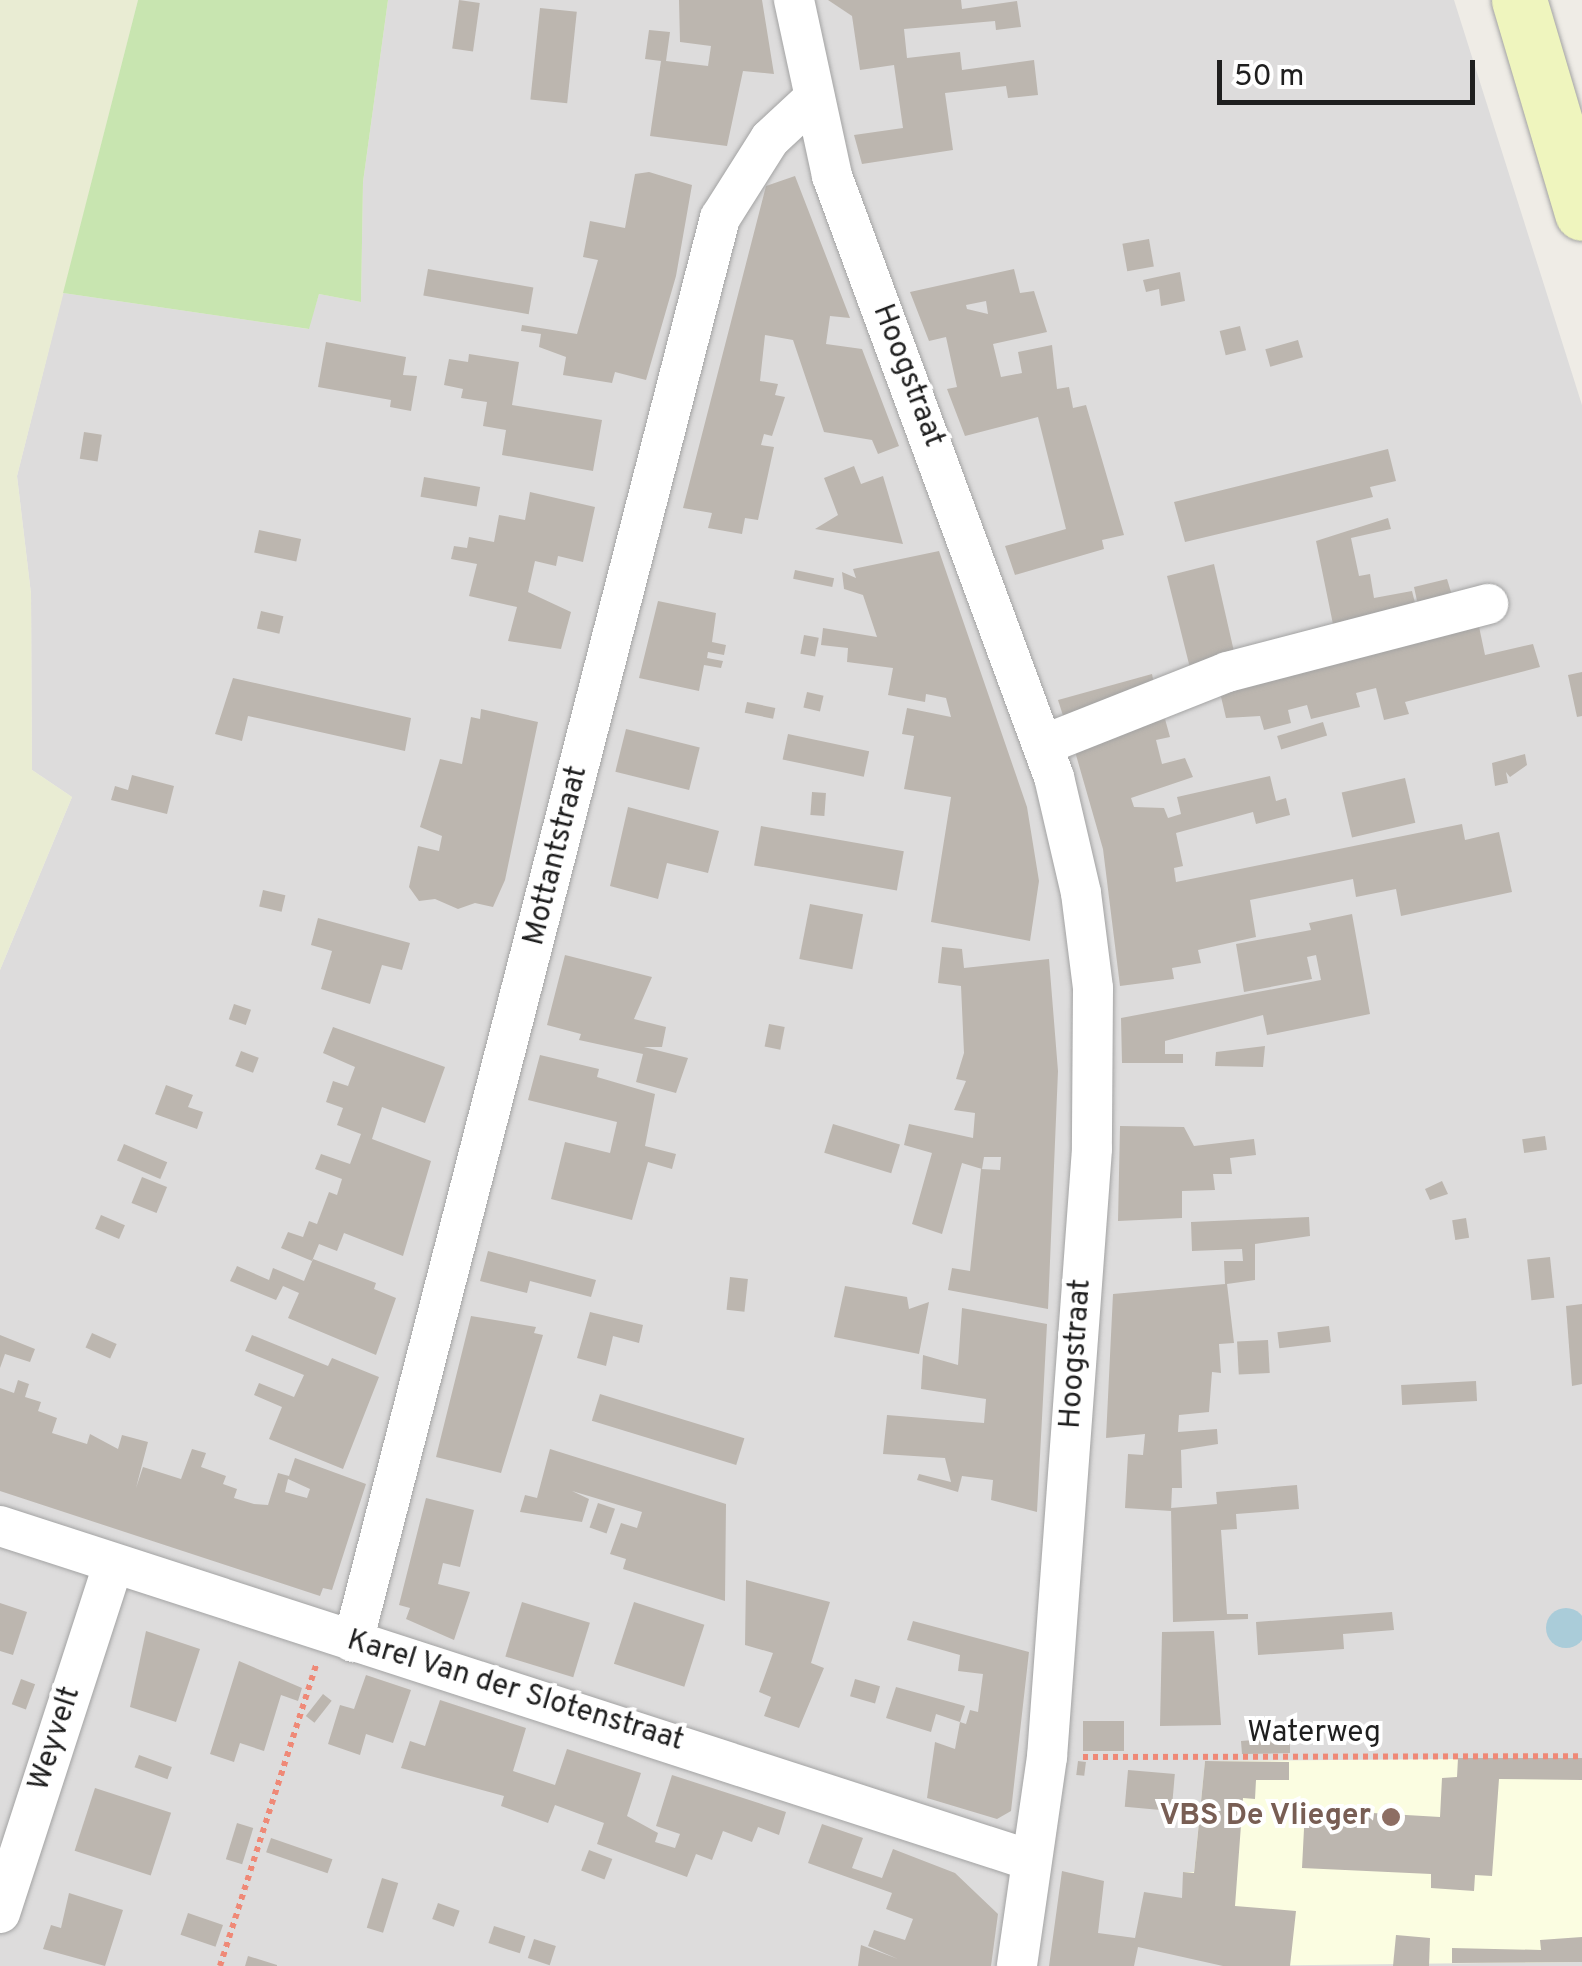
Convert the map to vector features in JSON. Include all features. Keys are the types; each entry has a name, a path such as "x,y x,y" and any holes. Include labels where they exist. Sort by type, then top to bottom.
{"main road":[{"path":"1519,0 1582,213"}],"street":[{"name":"Hoogstraat","path":"794,0 832,176 1043,745 1082,892 1093,988 1092,1149 1047,1757 1017,1966"},
{"name":"Mottantstraat","path":"340,1638 720,218 770,139 814,98"},
{"path":"1043,745 1228,672 1488,604"},
{"name":"Karel Van der Slotenstraat","path":"0,1526 113,1566 1030,1860"},
{"name":"Weyvelt","path":"0,1913 113,1566"}],"path":[{"path":"220,1966 340,1638"},
{"name":"Waterweg","path":"1047,1757 1582,1756"}],"shaded area":[{"path":"0,0 138,0 17,476 31,594 32,770 72,797 0,970"},
{"path":"388,0 1454,0 1582,405 1582,1966 0,1966 0,970 72,797 32,770 31,594 17,476 63,293 308,329 319,294 361,302 363,182"},
{"name":"VBS De Vlieger","path":"1582,1758 1582,1962 1223,1966 1183,1872 1194,1872 1205,1761"}],"green space":[{"path":"138,0 388,0 363,182 361,302 319,294 309,329 63,293"}],"water":[{"path":"1566,1608 1580,1614 1586,1628 1580,1642 1566,1648 1552,1642 1546,1628 1552,1614"}],"building":[{"path":"459,0 480,3 473,51 452,49"},
{"path":"679,0 762,0 774,74 743,71 727,146 650,136 661,61 645,59 649,30 670,32 666,61 708,66 711,46 680,42"},
{"path":"828,0 961,0 962,9 1017,1 1021,27 996,30 995,21 904,29 907,58 960,52 962,70 1034,60 1038,95 1008,98 1006,86 945,93 953,150 862,164 854,135 903,128 894,65 860,70 852,16"},
{"path":"540,8 577,12 567,103 530,99"},
{"path":"649,172 692,185 676,276 646,380 615,372 612,383 563,375 566,357 539,347 541,334 521,331 522,325 577,334 598,260 583,257 590,221 625,228 635,174"},
{"path":"795,176 850,318 830,316 826,344 862,349 899,446 878,454 872,440 824,432 793,340 765,335 760,381 778,384 775,395 785,397 772,436 764,434 761,445 774,447 758,520 745,518 742,534 708,528 712,513 683,508 766,186"},
{"path":"1149,239 1154,267 1127,271 1122,244"},
{"path":"428,269 533,288 529,314 423,296"},
{"path":"1014,269 1020,293 1034,291 1047,332 993,344 1001,377 1022,373 1018,352 1052,345 1057,389 1069,387 1073,408 1086,405 1124,535 1102,540 1104,549 1015,575 1005,546 1066,529 1038,417 965,436 947,389 957,387 946,337 929,341 910,292","holes":["986,301 988,314 967,309 966,305"]},
{"path":"1180,272 1185,301 1161,306 1159,289 1146,292 1143,280"},
{"path":"1240,326 1246,350 1226,355 1220,331"},
{"path":"1298,340 1303,357 1270,367 1265,349"},
{"path":"326,342 406,357 403,375 417,376 411,411 390,407 391,400 318,387"},
{"path":"469,354 519,362 512,405 602,420 593,471 502,455 506,430 483,426 487,402 461,398 463,389 444,385 449,359 468,362"},
{"path":"84,432 102,435 98,461 80,459"},
{"path":"1388,449 1396,481 1370,487 1373,497 1185,542 1174,502"},
{"path":"854,466 861,484 883,476 903,544 815,529 838,515 824,478"},
{"path":"424,477 480,487 477,507 421,497"},
{"path":"530,492 595,507 583,562 558,556 556,566 535,561 528,592 571,612 561,649 508,641 517,607 469,596 477,564 451,559 454,546 467,548 469,537 494,542 499,515 525,520"},
{"path":"1388,518 1391,529 1351,538 1359,576 1370,574 1374,598 1412,591 1417,611 1335,634 1316,541"},
{"path":"259,530 301,539 296,561 254,552"},
{"path":"939,551 1027,807 1039,881 1030,941 931,922 951,797 904,789 914,736 902,734 907,708 951,717 946,698 926,694 925,702 888,695 893,668 847,662 848,648 821,645 823,628 877,637 863,595 844,589 842,572 856,578 853,569"},
{"path":"1214,564 1235,656 1193,680 1167,576"},
{"path":"795,570 834,578 832,587 793,579"},
{"path":"1447,579 1455,605 1419,610 1414,587"},
{"path":"658,601 716,613 712,642 726,645 724,655 708,652 707,658 723,661 721,668 704,665 699,691 639,678"},
{"path":"261,611 283,616 279,634 257,629"},
{"path":"1477,617 1485,655 1533,644 1540,667 1405,702 1409,714 1384,720 1376,688 1356,693 1360,707 1311,719 1307,705 1288,710 1291,723 1264,730 1260,716 1226,718 1218,684"},
{"path":"804,635 819,638 815,657 800,654"},
{"path":"1582,672 1582,716 1577,717 1568,675"},
{"path":"1152,674 1155,689 1067,728 1058,700"},
{"path":"233,678 411,718 405,751 248,716 242,741 215,734"},
{"path":"807,692 824,696 820,711 803,708"},
{"path":"747,702 775,708 773,719 745,713"},
{"path":"481,709 538,722 505,880 493,907 475,903 458,909 435,899 419,901 409,887 418,846 439,851 442,836 420,827 440,759 462,764 471,717 480,719"},
{"path":"1165,719 1170,737 1156,740 1162,764 1185,758 1193,777 1131,798 1134,807 1164,808 1168,818 1181,814 1177,797 1270,776 1276,801 1286,798 1290,815 1256,824 1253,812 1176,833 1183,866 1174,868 1176,882 1462,824 1465,840 1499,832 1512,892 1401,916 1396,889 1356,897 1353,879 1250,900 1256,937 1198,950 1201,963 1172,968 1174,979 1120,986 1103,849 1074,748"},
{"path":"1323,722 1327,735 1281,749 1277,736"},
{"path":"626,729 700,747 689,790 615,772"},
{"path":"788,734 869,751 864,777 783,759"},
{"path":"1525,754 1527,765 1510,777 1506,772 1508,783 1495,786 1492,763"},
{"path":"132,775 174,786 167,814 111,800 115,786 128,790"},
{"path":"1405,778 1415,823 1352,837 1342,793"},
{"path":"812,792 826,793 824,816 810,815"},
{"path":"628,807 719,831 708,873 667,863 658,899 610,886"},
{"path":"761,826 904,851 897,891 754,865"},
{"path":"263,890 285,895 282,912 259,907"},
{"path":"810,904 863,914 852,969 799,959"},
{"path":"1352,914 1370,1014 1267,1035 1263,1015 1165,1041 1165,1054 1183,1054 1183,1063 1122,1063 1121,1018 1321,980 1316,955 1307,957 1312,979 1244,992 1236,944 1311,930 1309,923"},
{"path":"318,918 410,943 402,970 382,965 370,1004 321,989 332,951 311,945"},
{"path":"942,947 962,949 964,968 1049,959 1058,1071 1048,1309 948,1290 952,1268 970,1271 981,1169 1000,1170 1001,1157 984,1157 982,1169 962,1163 942,1234 912,1224 932,1153 904,1145 909,1124 973,1138 975,1113 954,1110 966,1081 956,1079 964,1053 961,986 938,983"},
{"path":"565,955 652,977 634,1019 666,1027 662,1047 644,1047 688,1058 676,1093 636,1082 643,1054 579,1040 581,1034 547,1025"},
{"path":"234,1004 251,1010 246,1025 229,1019"},
{"path":"769,1024 785,1027 780,1050 765,1047"},
{"path":"333,1027 445,1067 425,1123 382,1107 372,1139 431,1161 403,1256 344,1233 337,1251 319,1244 312,1261 281,1248 288,1232 303,1237 309,1221 317,1224 329,1192 337,1195 342,1179 315,1169 321,1154 350,1164 361,1134 337,1125 343,1108 326,1102 333,1081 348,1086 355,1067 323,1053"},
{"path":"1265,1046 1263,1067 1215,1066 1216,1052"},
{"path":"241,1051 259,1058 253,1073 235,1066"},
{"path":"540,1055 599,1069 597,1077 655,1094 645,1146 676,1154 672,1169 648,1162 632,1220 551,1199 565,1142 610,1153 617,1122 528,1100"},
{"path":"166,1085 193,1095 188,1107 203,1112 197,1129 155,1114"},
{"path":"833,1124 900,1144 891,1173 824,1153"},
{"path":"1120,1126 1184,1127 1194,1146 1254,1139 1256,1155 1230,1158 1232,1174 1213,1174 1215,1190 1182,1191 1182,1218 1118,1221"},
{"path":"1545,1136 1547,1150 1524,1153 1522,1139"},
{"path":"124,1144 167,1162 160,1179 117,1161"},
{"path":"142,1177 167,1187 157,1213 132,1203"},
{"path":"1442,1181 1448,1194 1430,1200 1425,1189"},
{"path":"101,1215 125,1225 119,1239 95,1229"},
{"path":"1309,1217 1310,1236 1255,1244 1255,1280 1227,1284 1234,1343 1219,1344 1221,1373 1212,1372 1209,1412 1179,1415 1178,1432 1217,1429 1218,1444 1181,1450 1182,1488 1172,1488 1171,1511 1125,1508 1128,1454 1143,1455 1145,1434 1106,1438 1113,1294 1225,1284 1224,1261 1243,1261 1242,1249 1192,1251 1191,1222"},
{"path":"1466,1218 1469,1238 1455,1240 1452,1220"},
{"path":"488,1251 596,1280 591,1297 530,1281 527,1293 480,1281"},
{"path":"1550,1257 1554,1298 1531,1300 1527,1259"},
{"path":"313,1259 376,1283 374,1289 396,1298 376,1355 288,1318 299,1293 283,1286 276,1300 230,1281 237,1266 269,1280 273,1268 304,1281"},
{"path":"730,1277 748,1279 744,1312 727,1310"},
{"path":"845,1286 907,1297 909,1309 929,1302 919,1354 834,1337"},
{"path":"1582,1304 1582,1384 1572,1386 1566,1306"},
{"path":"962,1308 1047,1324 1037,1512 991,1500 993,1480 962,1476 958,1492 917,1480 919,1474 951,1482 945,1458 883,1454 887,1415 984,1423 986,1399 921,1389 923,1355 958,1365"},
{"path":"590,1312 643,1325 639,1343 613,1336 606,1366 577,1358"},
{"path":"471,1316 536,1327 534,1333 543,1335 501,1473 436,1457"},
{"path":"1329,1326 1331,1342 1279,1348 1277,1332"},
{"path":"92,1333 117,1344 110,1359 85,1348"},
{"path":"0,1335 35,1349 30,1362 5,1354 0,1368"},
{"path":"252,1335 328,1366 332,1358 379,1377 343,1469 269,1439 282,1407 254,1395 259,1383 294,1397 304,1375 245,1351"},
{"path":"1268,1340 1270,1373 1239,1375 1237,1342"},
{"path":"18,1380 29,1384 25,1397 41,1402 38,1411 57,1418 52,1433 87,1444 90,1434 118,1449 122,1435 148,1442 136,1488 143,1467 181,1479 192,1449 206,1453 201,1467 226,1476 223,1484 237,1489 234,1498 254,1504 268,1505 278,1473 289,1476 295,1458 366,1484 332,1590 323,1588 320,1596 0,1491 0,1388 14,1393","holes":["288,1479 310,1489 307,1498 285,1492"]},
{"path":"1476,1381 1477,1401 1402,1405 1401,1385"},
{"path":"600,1394 744,1438 736,1465 592,1421"},
{"path":"550,1449 726,1504 725,1601 623,1569 626,1559 610,1554 621,1523 637,1528 642,1512 572,1491 589,1499 582,1522 520,1512 525,1495 537,1498"},
{"path":"1297,1485 1299,1509 1236,1514 1237,1529 1221,1530 1227,1614 1248,1614 1248,1619 1173,1622 1171,1508 1217,1504 1216,1492"},
{"path":"426,1498 474,1510 460,1567 443,1563 438,1584 470,1592 454,1640 406,1619 410,1608 399,1605"},
{"path":"598,1503 615,1509 607,1533 590,1528"},
{"path":"746,1580 830,1602 811,1663 824,1668 799,1728 764,1716 771,1697 759,1692 773,1653 745,1645"},
{"path":"522,1602 590,1623 573,1677 505,1657"},
{"path":"634,1602 704,1625 684,1687 614,1664"},
{"path":"0,1603 27,1612 13,1655 0,1651"},
{"path":"1392,1612 1394,1630 1343,1634 1344,1649 1258,1655 1256,1622"},
{"path":"913,1621 1029,1652 1011,1811 997,1819 927,1798 935,1742 955,1749 960,1722 966,1724 970,1710 978,1712 983,1674 958,1671 960,1655 907,1640"},
{"path":"146,1631 200,1649 176,1722 130,1707"},
{"path":"1214,1631 1221,1725 1160,1726 1162,1632"},
{"path":"239,1661 302,1688 298,1701 281,1695 264,1751 240,1743 234,1762 210,1754"},
{"path":"366,1675 411,1690 393,1743 366,1734 360,1755 328,1744 340,1705 354,1709"},
{"path":"21,1679 35,1684 26,1710 12,1704"},
{"path":"855,1679 880,1686 875,1703 850,1696"},
{"path":"896,1687 965,1706 960,1722 936,1714 931,1732 886,1718"},
{"path":"323,1694 332,1701 314,1723 306,1716"},
{"path":"440,1700 526,1728 513,1771 555,1785 567,1749 641,1773 627,1816 658,1833 655,1842 675,1848 680,1834 656,1826 672,1775 786,1812 779,1835 758,1827 752,1842 723,1831 712,1860 696,1854 687,1877 597,1844 604,1823 555,1805 548,1823 501,1806 504,1796 401,1768 410,1741 425,1746"},
{"path":"1083,1721 1124,1721 1124,1751 1083,1751"},
{"path":"1241,1741 1290,1741 1290,1753 1242,1754"},
{"path":"139,1755 172,1767 167,1779 135,1767"},
{"path":"1458,1758 1582,1758 1582,1780 1499,1779 1492,1876 1475,1875 1474,1891 1431,1888 1431,1874 1302,1868 1305,1809 1440,1817 1442,1778 1457,1777"},
{"path":"1078,1761 1086,1762 1084,1776 1076,1775"},
{"path":"1205,1761 1289,1762 1289,1780 1256,1780 1255,1799 1243,1798 1235,1906 1296,1911 1290,1966 1223,1966 1138,1947 1134,1966 1049,1966 1062,1871 1104,1881 1098,1933 1135,1938 1144,1892 1182,1898 1183,1872 1194,1873"},
{"path":"1128,1770 1175,1774 1172,1811 1125,1807"},
{"path":"95,1788 171,1813 151,1875 75,1851"},
{"path":"237,1823 253,1828 242,1864 226,1859"},
{"path":"822,1824 863,1838 852,1868 882,1878 893,1849 955,1873 998,1914 991,1966 858,1966 861,1945 898,1959 868,1946 874,1930 905,1940 913,1919 886,1909 892,1893 808,1863"},
{"path":"271,1838 332,1859 328,1873 266,1852"},
{"path":"589,1850 612,1859 604,1879 581,1871"},
{"path":"382,1878 398,1883 383,1933 367,1928"},
{"path":"69,1893 123,1910 105,1966 43,1949 51,1925 61,1928"},
{"path":"438,1903 460,1911 454,1927 432,1919"},
{"path":"188,1913 223,1925 215,1947 181,1935"},
{"path":"494,1926 525,1936 520,1953 488,1943"},
{"path":"1396,1935 1430,1938 1429,1966 1393,1966"},
{"path":"1582,1937 1582,1962 1452,1963 1452,1948 1541,1950 1540,1940"},
{"path":"534,1939 556,1946 550,1965 528,1958"},
{"path":"248,1956 277,1965 277,1966 245,1966"}],"place":[{"name":"VBS De Vlieger","path":"1391,1817"}]}
